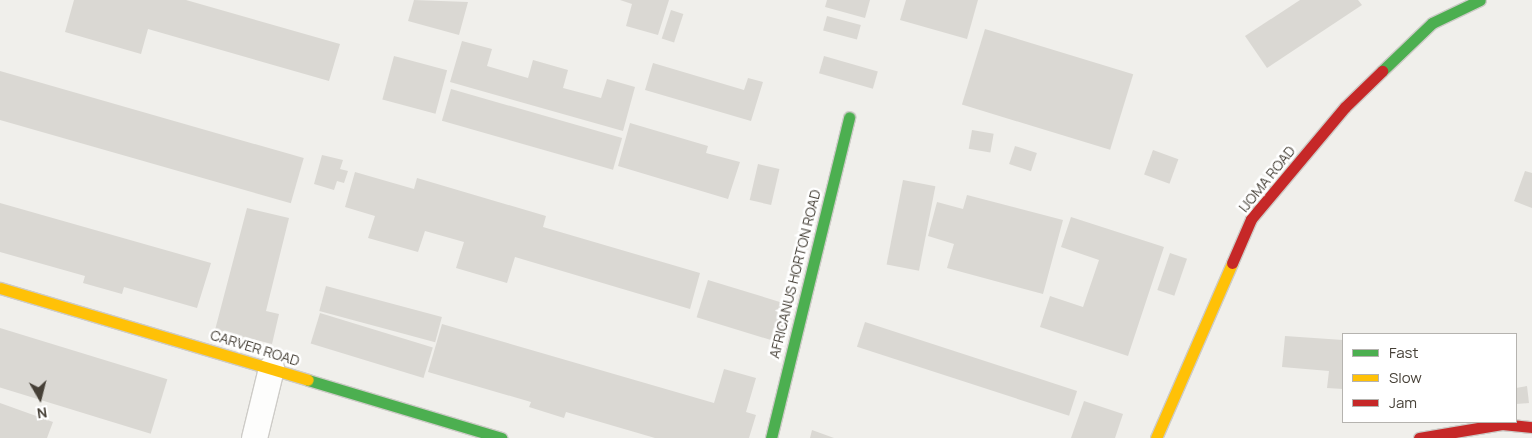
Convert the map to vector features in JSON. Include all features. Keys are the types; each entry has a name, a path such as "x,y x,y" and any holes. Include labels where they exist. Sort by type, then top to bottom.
{"street":[{"name":"IJOMA ROAD","path":"1156,438 1251,219 1345,108 1432,23 1480,0"},
{"name":"AFRICANUS HORTON ROAD","path":"771,438 849,118"},
{"name":"CARVER ROAD","path":"0,288 501,438"},
{"path":"254,438 270,368"},
{"path":"1419,438 1502,424 1532,427"}],"building":[{"path":"74,0 186,0 340,44 329,81 148,29 141,54 65,32"},
{"path":"414,0 468,2 459,35 408,21"},
{"path":"620,0 669,0 658,35 626,26 632,4"},
{"path":"827,0 870,0 865,18 825,7"},
{"path":"906,0 978,0 967,39 900,20"},
{"path":"1300,0 1358,0 1362,5 1267,68 1245,36"},
{"path":"671,10 683,14 674,43 662,39"},
{"path":"827,16 861,25 857,40 823,30"},
{"path":"985,29 1133,74 1110,150 962,105"},
{"path":"462,41 492,49 487,66 528,78 533,60 568,70 563,88 601,98 607,79 635,87 623,131 450,82"},
{"path":"394,56 447,70 435,114 382,99"},
{"path":"824,56 878,71 873,89 819,73"},
{"path":"653,63 744,90 748,78 763,82 751,121 645,90"},
{"path":"0,71 304,158 291,203 0,120"},
{"path":"451,89 622,138 613,170 442,121"},
{"path":"630,123 708,146 706,153 740,162 728,199 618,166"},
{"path":"972,130 994,134 990,153 969,149"},
{"path":"1015,146 1037,153 1031,171 1009,164"},
{"path":"1153,150 1178,159 1169,184 1144,174"},
{"path":"322,155 343,160 340,169 348,171 344,183 337,181 334,190 314,184"},
{"path":"758,164 779,169 771,205 750,200"},
{"path":"1525,171 1532,173 1532,208 1514,201"},
{"path":"355,172 414,189 417,178 546,216 543,227 700,273 690,309 515,257 507,283 456,268 464,242 425,231 418,252 368,238 375,216 345,207"},
{"path":"903,180 935,186 919,271 887,264"},
{"path":"967,195 1063,220 1043,294 947,268 954,244 928,236 937,202 963,209"},
{"path":"0,203 211,263 197,308 124,287 122,294 83,283 85,276 0,252"},
{"path":"247,208 289,218 266,311 279,314 272,344 215,330"},
{"path":"1071,217 1164,247 1128,356 1040,327 1050,296 1083,307 1099,260 1061,247"},
{"path":"1170,253 1187,259 1174,296 1157,290"},
{"path":"708,280 791,305 780,343 697,317"},
{"path":"326,286 442,317 435,342 319,311"},
{"path":"320,313 433,347 423,378 311,344"},
{"path":"865,322 1077,391 1069,416 857,347"},
{"path":"442,324 714,403 724,369 756,378 746,412 756,415 749,438 655,438 566,412 564,418 529,407 531,402 428,372"},
{"path":"0,328 167,379 151,434 0,388"},
{"path":"1285,336 1342,340 1342,389 1327,388 1329,371 1282,367"},
{"path":"1527,386 1529,403 1517,404 1517,388"},
{"path":"1084,401 1123,414 1115,438 1071,438"},
{"path":"0,403 53,422 47,438 0,438"},
{"path":"812,430 834,438 810,438"}],"traffic: fast":[{"path":"1382,71 1432,23 1480,0"},
{"path":"771,438 849,117"},
{"path":"308,380 501,438"}],"traffic: slow":[{"path":"1156,438 1232,263"},
{"path":"0,288 308,380"}],"traffic: jam":[{"path":"1232,263 1251,219 1345,107 1382,71"},
{"path":"1419,438 1502,424 1532,427"}]}
